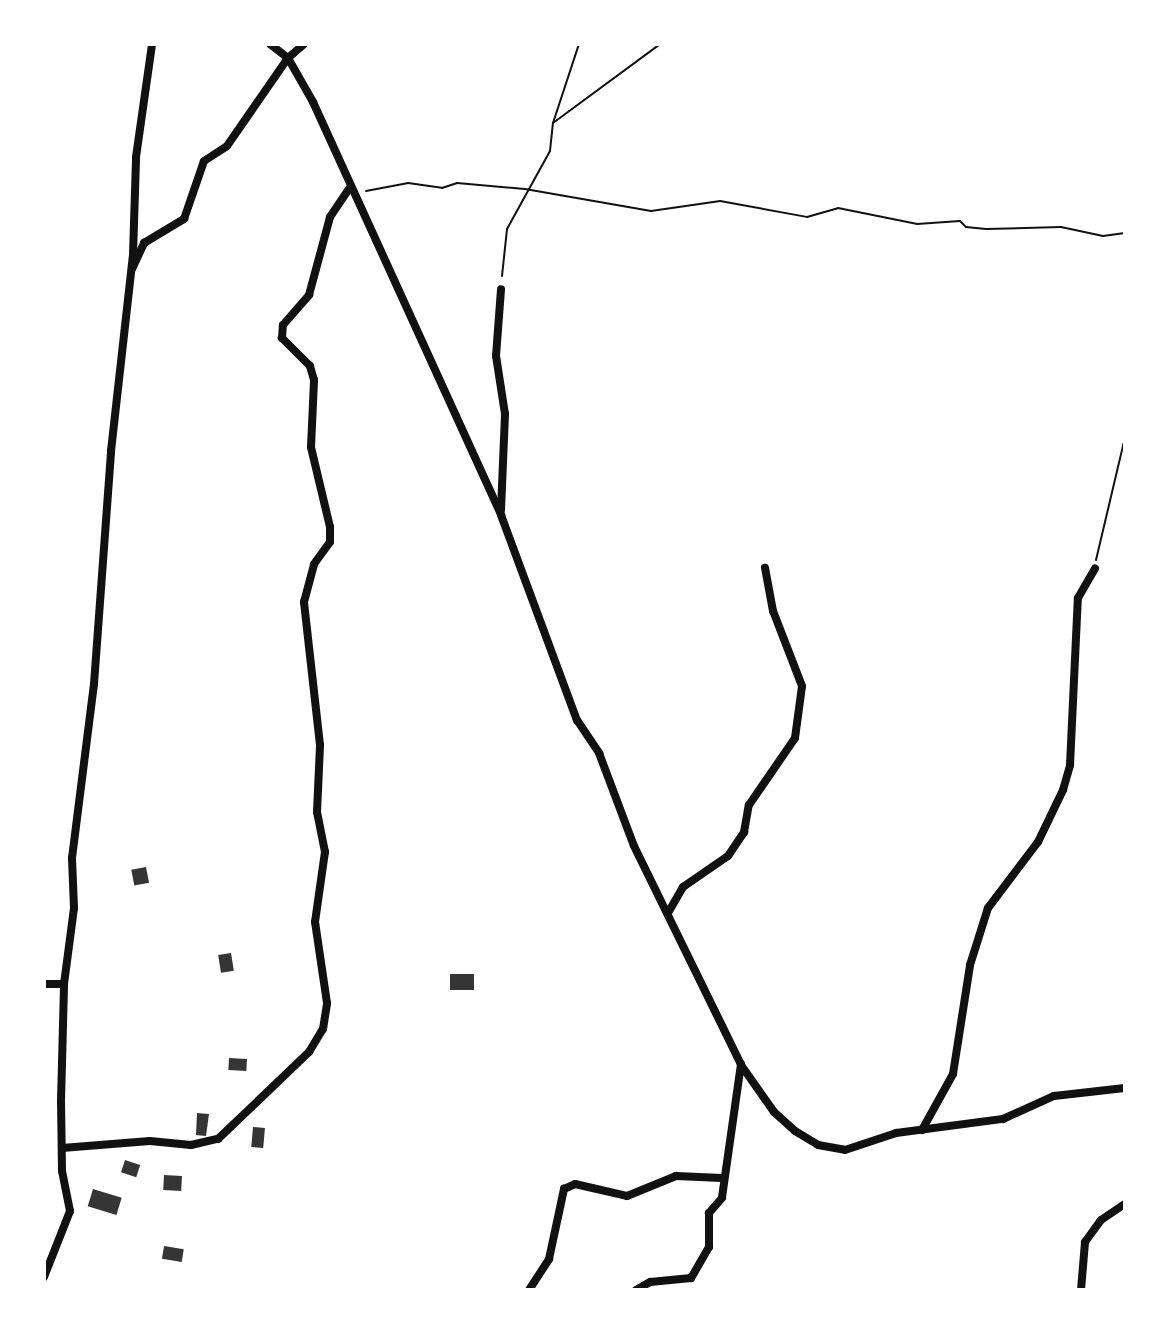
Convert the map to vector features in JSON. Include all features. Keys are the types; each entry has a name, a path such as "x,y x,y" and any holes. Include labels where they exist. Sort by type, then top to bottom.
{"street":[{"path":"44,1277 70,1211 62,1148 64,984 131,269 136,157 152,44"},
{"path":"270,44 288,58 313,102 349,189 501,515 577,720 599,753 634,846 668,913 694,975 713,1003 741,1064 774,1112 818,1145 845,1150 922,1130 1003,1119 1054,1096 1125,1088"},
{"path":"131,269 144,243 184,219 204,161 227,146 288,58 304,44"},
{"path":"62,1148 150,1141 191,1145 218,1139 309,1052 323,1029 327,1003 315,922 325,852 317,812 320,745 304,602 314,564 330,542 330,527 311,447 314,380 310,366 282,338 283,325 309,295 330,217 349,189"},
{"path":"501,289 496,335 505,414 501,515"},
{"path":"668,913 683,887 728,856 744,832 749,805 795,738 802,686 773,611 765,568"},
{"path":"922,1130 953,1074 970,965 988,908 1038,842 1063,790 1070,765 1078,598 1095,569"},
{"path":"44,984 64,984"},
{"path":"636,1290 650,1282 691,1278 709,1247 709,1213 722,1198 722,1178 733,1143 741,1064"},
{"path":"529,1290 549,1259 564,1189 575,1184 627,1196 676,1176 722,1178"},
{"path":"1081,1290 1085,1242 1101,1220 1125,1204"}],"path":[{"path":"501,289 507,229 525,189 550,151 553,123 579,44"},
{"path":"553,123 660,44"},
{"path":"349,189 371,194 408,183 525,189 651,211 720,201 807,217 838,208 917,224 960,221 966,227 986,229 1125,233"},
{"path":"1095,569 1105,507 1125,437"}],"building":[{"path":"146,867 149,883 134,886 131,870"},
{"path":"231,953 234,971 221,973 218,955"},
{"path":"450,974 474,974 474,990 450,990"},
{"path":"229,1058 247,1059 246,1071 228,1070"},
{"path":"197,1113 209,1114 206,1136 196,1135"},
{"path":"253,1127 265,1128 263,1148 251,1147"},
{"path":"125,1160 140,1165 136,1177 121,1172"},
{"path":"164,1175 182,1176 181,1191 163,1190"},
{"path":"93,1189 122,1198 116,1215 88,1206"},
{"path":"164,1246 184,1249 182,1262 162,1259"}]}
